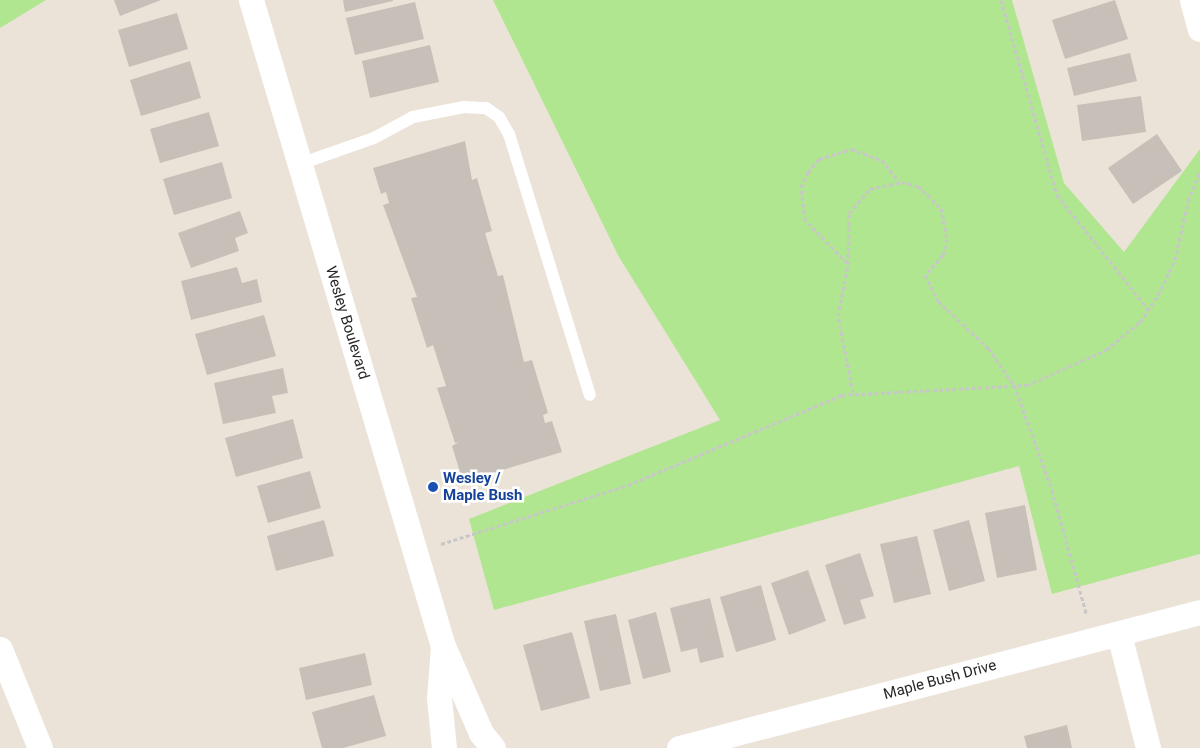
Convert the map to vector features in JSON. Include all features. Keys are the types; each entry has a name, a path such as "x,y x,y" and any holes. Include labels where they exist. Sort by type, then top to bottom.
{"street":[{"name":"Wesley Boulevard","path":"251,0 443,646 481,734 493,748"},
{"path":"1192,0 1200,29"},
{"name":"Maple Bush Drive","path":"679,748 1200,612"},
{"path":"1119,634 1148,748"},
{"name":"Wesley Boulevard","path":"443,646 439,698 444,748"},
{"path":"0,649 40,748"}],"lane":[{"path":"300,164 374,138 413,117 464,107 486,108 499,117 509,134 590,394"}],"path":[{"path":"1001,0 1056,196 1148,309"},
{"path":"848,264 805,220 801,195 808,172 819,159 851,149 882,160 899,183"},
{"path":"415,552 628,485 853,393 1027,385 1106,350 1148,309 1175,260 1188,201 1200,172"},
{"path":"853,393 838,325 848,264 846,230 854,206 870,189 899,183 918,186 931,196 947,223 942,255 925,274 938,301 988,348 1014,385 1052,490 1094,640"}],"green space":[{"path":"0,0 46,0 0,28"},
{"path":"493,0 1012,0 1064,183 1124,252 1200,149 1200,554 1052,594 1019,466 494,610 469,519 720,420 619,257"}],"building":[{"path":"114,0 161,0 120,16"},
{"path":"343,0 393,0 393,1 345,12"},
{"path":"1115,0 1128,39 1065,59 1052,20"},
{"path":"415,2 424,39 355,55 346,18"},
{"path":"177,13 188,49 129,67 118,30"},
{"path":"430,45 439,82 370,98 362,61"},
{"path":"1130,53 1137,81 1074,96 1067,68"},
{"path":"190,61 201,98 141,116 130,80"},
{"path":"1141,96 1146,132 1082,141 1077,105"},
{"path":"209,112 219,146 160,163 150,129"},
{"path":"1157,134 1182,171 1133,204 1108,168"},
{"path":"465,141 472,180 477,178 492,231 485,233 498,276 503,275 524,362 532,360 548,413 543,415 545,423 552,421 562,452 463,482 452,446 459,442 455,443 437,388 446,386 433,345 427,348 411,298 417,297 383,205 389,203 386,192 381,194 373,168"},
{"path":"222,162 232,198 174,215 163,179"},
{"path":"240,211 248,233 235,238 239,251 191,268 178,233"},
{"path":"237,267 242,283 257,279 262,302 191,320 181,281"},
{"path":"264,315 276,356 207,375 195,334"},
{"path":"283,368 288,393 272,396 276,413 223,424 214,383"},
{"path":"293,419 303,458 236,477 225,438"},
{"path":"310,471 321,508 268,523 257,486"},
{"path":"1025,505 1037,570 997,578 985,513"},
{"path":"324,520 334,556 276,571 267,536"},
{"path":"969,520 985,581 949,591 933,530"},
{"path":"917,536 931,594 894,603 880,544"},
{"path":"860,553 874,596 860,600 866,618 844,625 825,565"},
{"path":"808,570 826,621 789,635 771,583"},
{"path":"761,585 776,640 736,652 720,597"},
{"path":"710,598 724,657 700,663 697,648 681,652 670,608"},
{"path":"656,612 671,672 643,679 628,620"},
{"path":"616,614 631,684 600,691 584,621"},
{"path":"572,632 590,698 541,711 523,645"},
{"path":"365,653 372,685 306,700 299,668"},
{"path":"374,695 386,736 343,748 322,748 312,712"},
{"path":"1067,725 1072,748 1027,748 1024,736"}],"place":[{"name":"Wesley / Maple Bush","path":"433,487"}]}
